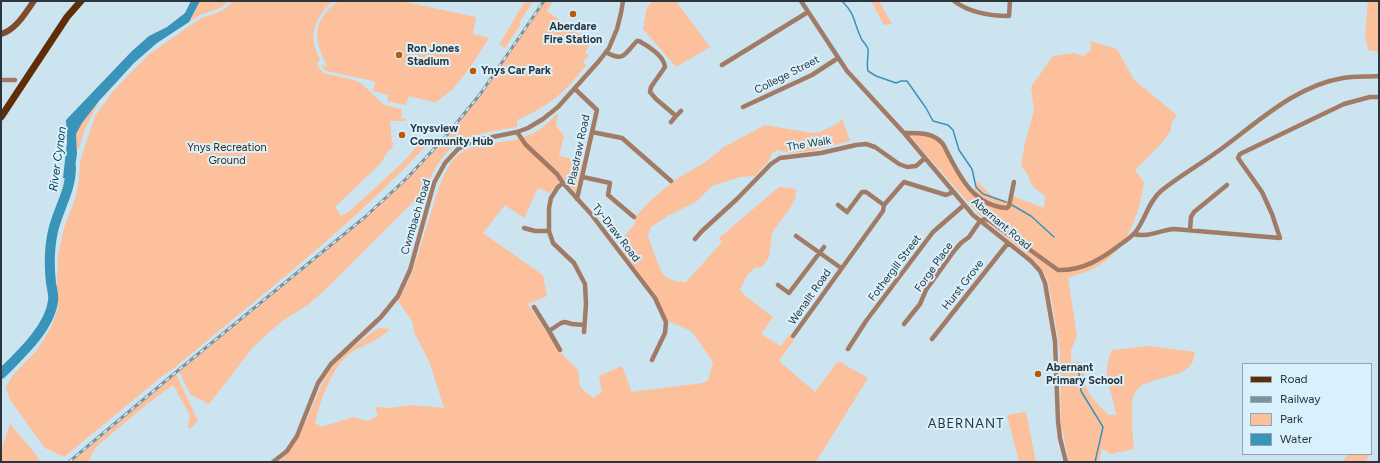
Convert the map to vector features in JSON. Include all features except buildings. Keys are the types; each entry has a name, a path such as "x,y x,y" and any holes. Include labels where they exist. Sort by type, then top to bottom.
{"main road":[{"path":"1,34 14,27 34,1"},
{"path":"1,117 67,17 81,1"}],"street":[{"name":"Cwmbach Road","path":"273,462 286,451 297,436 318,383 331,364 381,317 398,296 410,270 434,183 445,163 458,149 473,141 517,132 528,128 543,119 558,107 606,52 617,29 622,1"},
{"name":"Abernant Road","path":"801,1 847,71 904,133 964,205 980,221 1031,261 1040,271 1045,283 1055,340 1058,421 1060,438 1066,462"},
{"path":"954,1 964,8 973,11 1003,16 1008,16 1010,1"},
{"path":"722,65 808,12"},
{"path":"606,52 620,58 626,55 637,41 654,52 665,63 665,67 651,87 650,92 676,116"},
{"name":"College Street","path":"744,107 812,75 838,58"},
{"path":"980,221 985,219 990,221 1058,270 1066,270 1094,263 1134,234 1148,209 1160,192 1222,149 1279,104 1314,87 1333,80 1344,77 1379,76"},
{"path":"1,80 15,80"},
{"name":"Plasdraw Road","path":"575,89 597,110 577,199"},
{"path":"1134,234 1140,236 1149,235 1164,230 1190,230 1280,238 1272,214 1262,192 1238,158 1240,154 1326,112 1352,102 1370,97 1379,97"},
{"path":"672,122 681,111"},
{"name":"Ty-Draw Road","path":"517,132 526,145 557,174 591,214 655,298 666,322 665,333 652,360"},
{"path":"592,132 622,138 671,181"},
{"path":"904,133 932,135 938,139 943,144 966,186 984,202 1007,208 1009,206 1014,182"},
{"name":"The Walk","path":"695,239 771,164 780,158 820,153 866,144 875,147 899,164 907,167 916,166 925,158"},
{"path":"583,177 610,183 608,196 634,217"},
{"name":"Wenallt Road","path":"793,336 883,211 884,205 904,182 946,195 954,192"},
{"path":"564,183 558,187 551,198 549,208 549,231 552,243 574,263 585,284 587,298 584,332"},
{"path":"1190,230 1191,217 1194,212 1227,185"},
{"path":"838,205 848,212 862,192 866,192 884,205"},
{"name":"Fothergill Street","path":"848,349 866,321 932,232 964,205"},
{"name":"Forge Place","path":"904,324 916,309 926,290 954,251 969,237 980,221"},
{"path":"524,228 535,231 549,231"},
{"name":"Wenallt Road","path":"796,236 841,268"},
{"name":"Hurst Grove","path":"932,339 1008,243"},
{"path":"778,285 789,293 824,247"},
{"path":"534,308 560,350"},
{"path":"549,331 565,322 584,325"}],"green space":[{"path":"200,1 229,1 219,8 200,15 189,22"},
{"name":"Ynys Recreation Ground","path":"232,1 333,1 322,14 315,27 314,42 320,59 317,64 323,73 354,80 362,84 384,105 402,109 401,118 406,119 406,121 390,121 392,143 394,143 390,151 389,150 380,164 335,207 341,216 351,210 403,162 420,143 426,146 397,176 335,234 173,369 161,377 64,457 45,448 10,400 6,387 13,375 37,350 51,327 58,309 58,255 64,228 75,199 79,180 80,162 95,116 113,91 148,55 201,18 223,10"},
{"name":"Ron Jones Stadium","path":"338,1 402,1 476,17 473,34 489,38 469,69 453,89 435,103 409,96 406,105 387,101 388,95 373,91 375,83 373,81 326,71 322,66 323,64 326,67 327,65 319,46 317,38 318,30 324,16"},
{"path":"525,1 533,1 519,23 521,24 505,48 499,45"},
{"path":"545,1 553,1 547,11 591,42 585,53 589,55 583,62 586,65 571,83 556,98 517,120 517,127 471,137 450,149 441,159 433,172 425,190 328,287 309,304 281,322 254,346 209,404 191,395 179,372 359,224 411,175 447,137 479,97"},
{"path":"653,1 676,1 710,47 676,67 643,29 647,7"},
{"path":"871,1 879,1 892,24 884,25"},
{"path":"1368,1 1379,1 1379,52 1368,50 1365,35"},
{"path":"1090,41 1117,49 1134,80 1177,115 1171,124 1171,130 1162,143 1135,170 1144,182 1139,207 1130,230 1124,240 1108,259 1098,266 1068,278 1077,336 1071,350 1071,362 1082,362 1086,388 1094,400 1108,415 1116,415 1107,376 1107,368 1112,350 1149,346 1195,352 1193,361 1188,368 1173,375 1147,383 1140,387 1135,393 1132,404 1134,449 1111,454 1102,449 1099,462 1069,462 1061,424 1060,350 1048,282 1043,271 1035,261 979,215 910,136 927,136 938,141 965,187 971,193 976,187 977,181 992,196 1012,203 1013,196 1044,208 1045,196 1033,187 1025,170 1021,167 1024,147 1034,110 1031,87 1053,56 1074,53 1083,56 1091,50"},
{"path":"99,101 84,131 79,149 77,148 76,134 82,123"},
{"path":"558,113 556,126 564,136 559,156 583,161 576,193 563,178 550,193 538,188 524,218 505,205 483,233 543,275 547,296 528,304 560,352 578,370 580,387 593,398 602,392 599,376 622,366 632,392 703,383 708,380 713,363 691,331 668,321 656,296 620,248 626,241 623,238 634,225 637,215 651,200 676,179 704,163 724,147 765,125 812,133 820,132 839,123 842,118 850,141 812,151 790,153 777,150 772,153 768,162 755,176 740,177 712,186 696,202 669,215 651,227 648,235 655,257 665,276 672,280 686,282 722,242 719,238 779,187 796,189 795,199 791,207 772,233 769,257 762,267 755,268 748,274 740,289 743,294 773,317 761,334 781,346 789,335 794,340 779,361 815,392 838,361 868,378 816,462 278,462 287,454 301,433 322,384 333,366 351,349 378,328 390,329 377,339 353,351 339,365 333,374 324,393 315,423 322,427 353,417 367,421 378,416 375,407 390,408 412,405 444,408 429,361 414,332 412,321 398,301 411,276 439,187 451,164 462,152 480,145 511,141 529,135 541,128"},
{"path":"176,374 198,421 190,429 188,427 190,415 173,385 146,405 96,447 88,462 72,462"},
{"path":"1025,412 1036,462 1019,462 1007,415"},
{"path":"10,424 41,462 1,462 1,451"},
{"path":"1347,455 1370,455 1366,462 1342,462"}],"water":[{"path":"191,1 200,1 189,22 157,43 134,63 99,101 82,123 76,134 77,154 73,180 63,178 67,142 66,120 132,51 149,36 167,27 185,13"}],"waterway":[{"path":"842,1 850,10 861,38 867,48 868,71 876,76 896,83 907,81 926,108 933,121 948,125 953,130 959,150 972,169 976,187 983,194 1006,202"},
{"name":"River Cynon","path":"1,374 33,341 51,311 53,301 50,270 51,244 55,223 67,192 71,167"},
{"path":"1012,205 1031,216 1054,237"},
{"path":"1078,365 1081,391 1103,427 1095,462"}],"railway":[{"path":"69,462 365,217 407,178 446,136 481,93 544,1"}],"place":[{"name":"Aberdare Fire Station","path":"573,14"},
{"name":"Ron Jones Stadium","path":"399,55"},
{"name":"Ynys Car Park","path":"473,71"},
{"name":"Ynysview Community Hub","path":"402,135"},
{"name":"Abernant Primary School","path":"1038,374"}],"district":[{"name":"ABERNANT","path":"966,424"}]}
